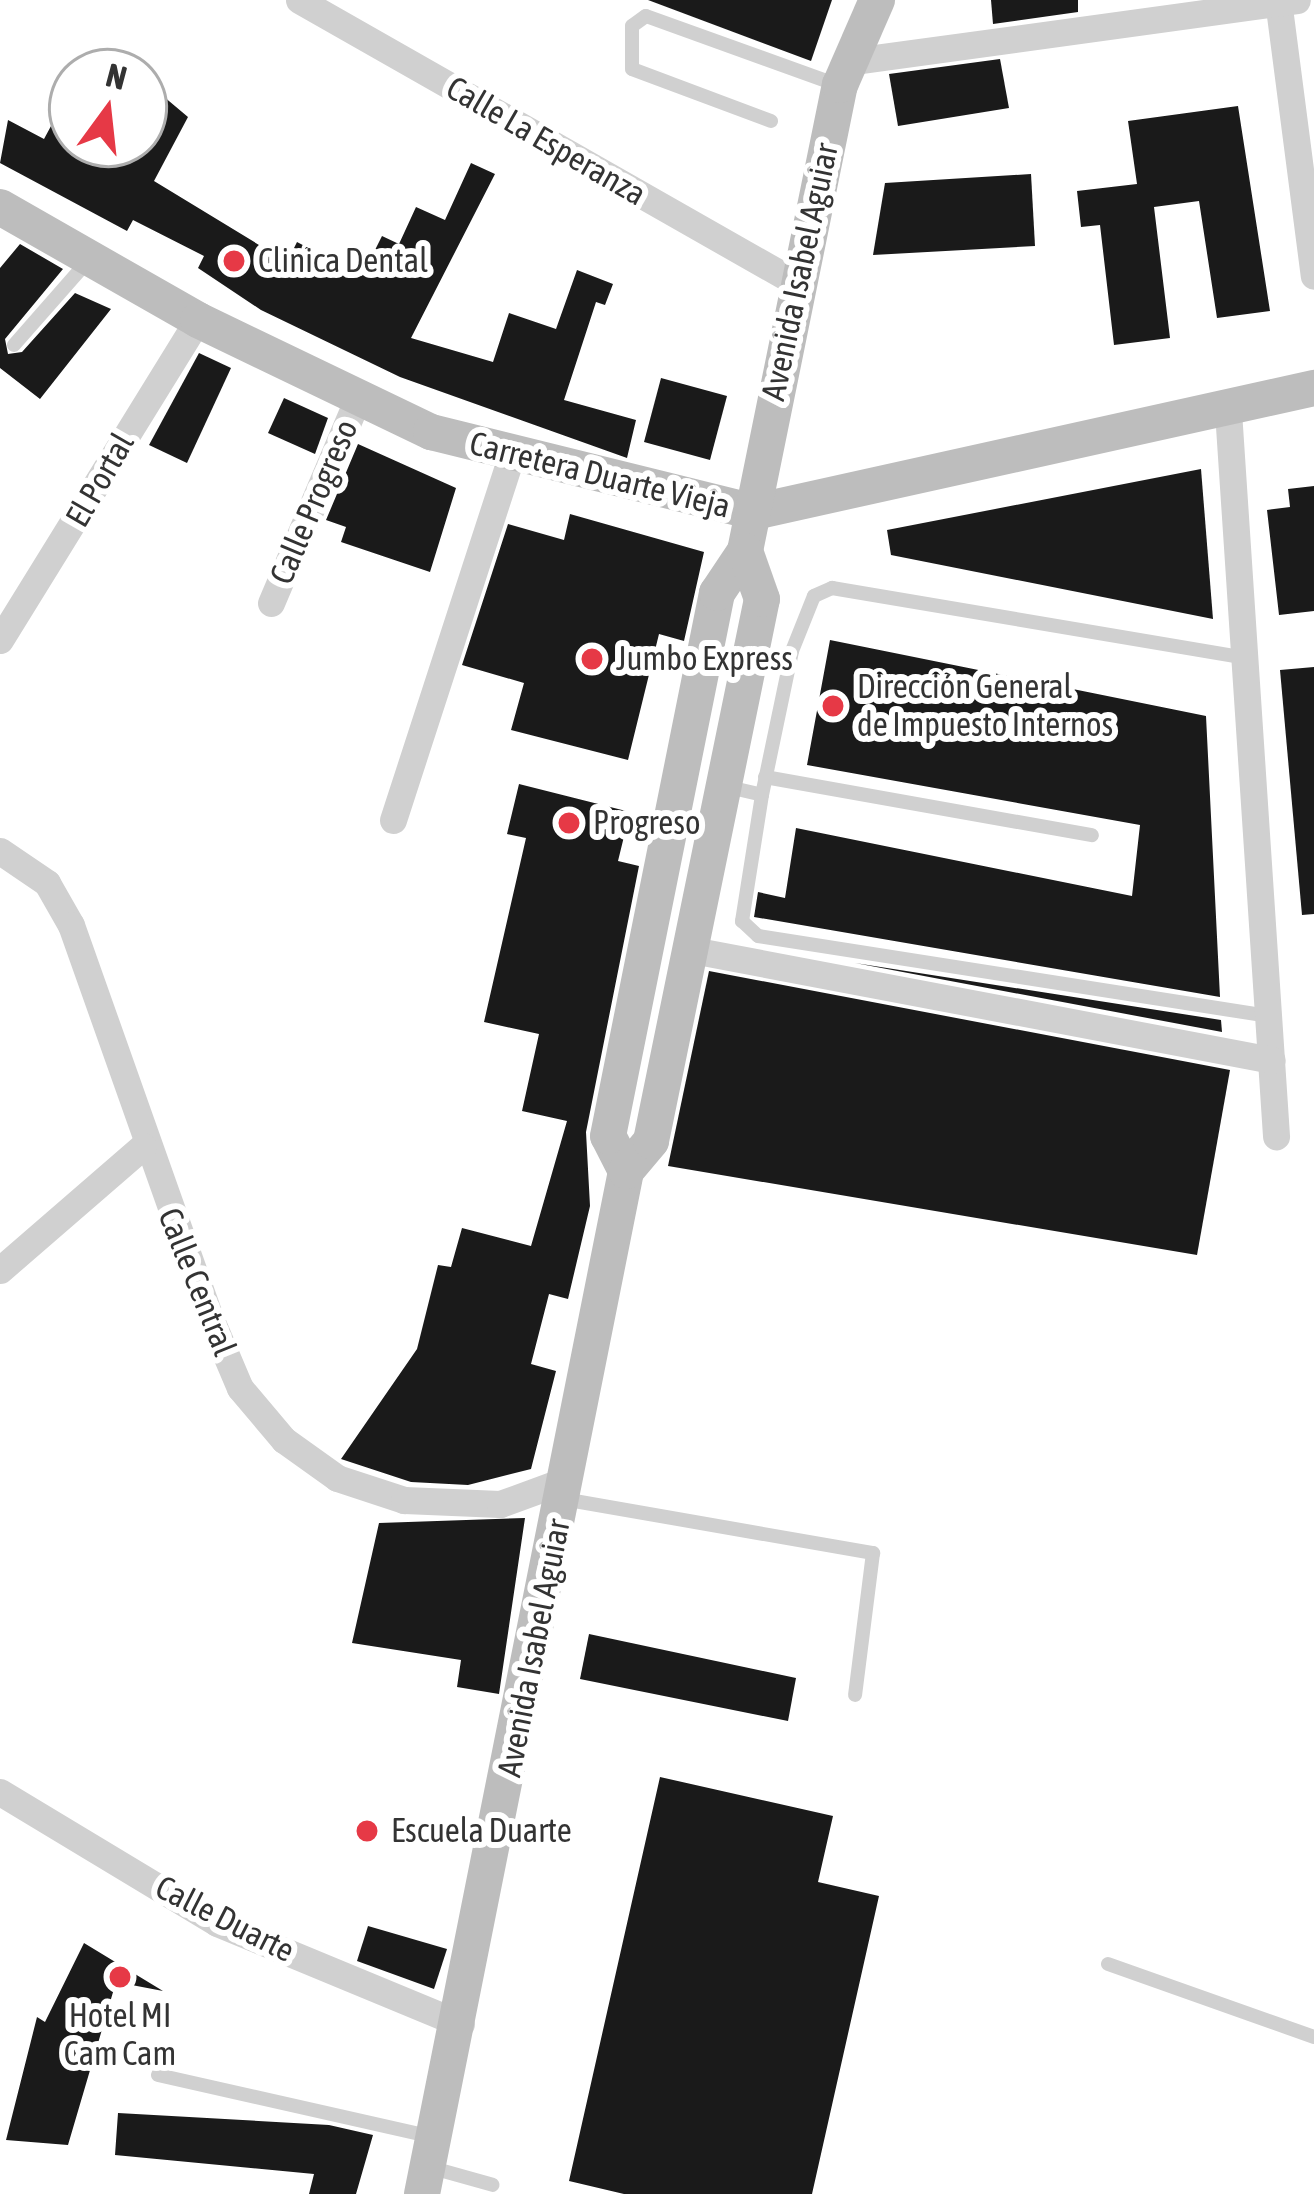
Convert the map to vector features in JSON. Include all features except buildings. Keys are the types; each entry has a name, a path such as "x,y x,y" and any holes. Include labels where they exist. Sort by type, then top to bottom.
{"main road":[{"name":"Avenida Isabel Aguiar","path":"626,1171 608,1136 717,593 745,551 794,281 843,74 877,0"},
{"name":"Carretera Duarte Vieja","path":"7,222 90,258 198,320 357,400 509,459 754,512 1228,411 1314,388"},
{"name":"Avenida Isabel Aguiar","path":"429,2166 461,2024 626,1171 652,1141 761,599 745,551"},
{"path":"650,940 692,950"}],"street":[{"name":"Calle La Esperanza","path":"299,0 345,12 794,281"},
{"path":"843,74 1285,1 1314,276"},
{"name":"El Portal","path":"0,640 198,320"},
{"name":"Calle Progreso","path":"272,604 357,400"},
{"path":"1228,411 1276,1136"},
{"path":"393,820 509,459"},
{"name":"Calle Central","path":"0,850 46,884 71,925 142,1146 240,1388 284,1440 338,1478 404,1500 500,1504 565,1490"},
{"path":"692,950 1272,1060"},
{"path":"0,1270 142,1146"},
{"name":"Calle Duarte","path":"0,1792 218,1923 461,2024"}],"lane":[{"path":"771,121 632,69 632,26 646,16 843,74"},
{"path":"14,345 90,258"},
{"path":"1244,658 832,588 814,596 792,651 761,795 742,921 758,936 1268,1016"},
{"path":"765,777 1093,835"},
{"path":"724,786 761,795"},
{"path":"565,1490 873,1553 855,1695"},
{"path":"1108,1964 1314,2037"},
{"path":"158,2075 493,2185"}],"place":[{"name":"Clinica Dental","path":"234,261"},
{"name":"Jumbo Express","path":"592,659"},
{"name":"Dirección General de Impuesto Internos","path":"833,706"},
{"name":"Progreso","path":"569,823"},
{"name":"Escuela Duarte","path":"367,1831"},
{"name":"Hotel MI Cam Cam","path":"120,1977"}]}
